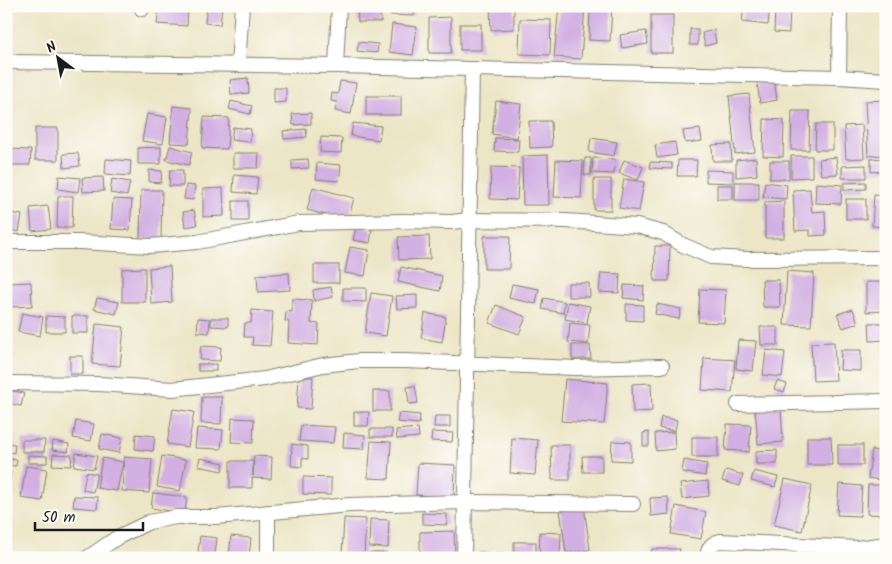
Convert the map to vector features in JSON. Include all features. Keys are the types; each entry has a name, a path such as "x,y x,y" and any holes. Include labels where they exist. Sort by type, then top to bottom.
{"street":[{"path":"238,65 242,6"},
{"path":"336,66 339,6"},
{"path":"839,77 840,6"},
{"path":"6,62 336,66 839,77 886,80"},
{"path":"464,558 468,364 468,220 472,69"},
{"path":"6,242 80,242 150,246 197,242 299,224 452,222 468,220 566,221 637,226 662,233 683,245 711,257 746,259 886,258"},
{"path":"6,383 99,384 172,388 265,378 323,365 359,361 575,368 662,366"},
{"path":"738,404 886,400"},
{"path":"87,558 118,537 149,522 176,517 216,517 350,505 466,502 633,504"},
{"path":"268,512 268,558"},
{"path":"708,558 709,547 713,543 720,541 857,548 886,544"}],"building":[{"path":"159,6 188,6 187,26 157,24"},
{"path":"207,6 222,6 220,25 205,23"},
{"path":"357,6 380,6 381,22 358,22"},
{"path":"391,6 415,6 414,16 391,15"},
{"path":"490,6 514,6 514,29 491,30"},
{"path":"559,6 585,6 581,59 554,57"},
{"path":"590,6 612,6 610,41 589,40"},
{"path":"744,6 770,6 768,25 742,22"},
{"path":"775,6 790,6 789,33 774,32"},
{"path":"651,15 673,15 673,53 651,53"},
{"path":"451,17 451,53 429,53 429,18"},
{"path":"520,19 551,20 550,55 519,54"},
{"path":"392,24 417,27 413,55 389,52"},
{"path":"460,24 481,24 481,50 460,50"},
{"path":"690,29 698,29 698,45 690,45"},
{"path":"714,30 716,43 705,46 702,33"},
{"path":"646,31 648,44 622,48 620,35"},
{"path":"359,42 378,44 377,53 357,51"},
{"path":"248,78 249,93 231,95 230,80"},
{"path":"774,79 777,100 760,103 757,82"},
{"path":"340,81 356,83 351,114 335,111 337,102 331,101 332,93 338,94"},
{"path":"274,88 286,88 286,102 274,103"},
{"path":"749,94 755,152 735,154 729,96"},
{"path":"366,96 401,96 401,115 366,115"},
{"path":"886,100 886,155 868,156 865,101"},
{"path":"231,101 252,106 250,114 229,109"},
{"path":"496,101 521,104 517,138 492,134"},
{"path":"173,106 192,108 189,144 170,143"},
{"path":"792,111 810,111 809,150 791,150"},
{"path":"311,113 311,124 293,125 292,114"},
{"path":"147,114 167,117 163,144 142,141"},
{"path":"204,117 229,118 227,149 202,148"},
{"path":"764,119 784,120 783,157 763,156"},
{"path":"529,121 551,121 552,147 530,148"},
{"path":"353,123 381,126 379,140 351,136"},
{"path":"816,124 833,124 833,150 815,150"},
{"path":"862,125 864,158 846,159 844,126"},
{"path":"233,127 251,129 250,142 231,140"},
{"path":"35,128 58,128 58,160 35,160"},
{"path":"306,129 307,137 284,139 283,131"},
{"path":"700,129 702,141 685,143 683,131"},
{"path":"321,137 342,138 341,153 320,152"},
{"path":"495,138 519,139 518,152 494,151"},
{"path":"591,138 617,142 614,156 589,152"},
{"path":"675,142 677,155 657,158 655,145"},
{"path":"731,144 732,161 713,161 712,145"},
{"path":"170,146 192,152 189,165 166,160"},
{"path":"161,147 161,164 138,164 138,148"},
{"path":"8,149 31,150 30,165 8,165"},
{"path":"78,153 80,166 64,168 63,154"},
{"path":"233,153 259,153 258,168 233,168"},
{"path":"548,155 549,205 523,205 522,156"},
{"path":"791,156 812,156 812,177 791,178"},
{"path":"836,157 838,174 821,175 819,159"},
{"path":"585,158 591,158 591,175 584,175"},
{"path":"593,158 615,159 614,174 592,173"},
{"path":"756,158 757,175 736,177 736,160"},
{"path":"886,158 886,171 871,172 871,159"},
{"path":"106,159 131,161 130,176 105,174"},
{"path":"308,159 309,168 292,169 292,160"},
{"path":"556,160 583,161 581,198 554,197"},
{"path":"624,160 643,167 638,180 619,173"},
{"path":"678,160 697,160 696,176 677,176"},
{"path":"770,161 789,161 789,179 770,179"},
{"path":"650,162 672,163 672,169 650,168"},
{"path":"317,163 341,165 339,181 316,179"},
{"path":"866,165 866,178 842,178 842,166"},
{"path":"491,167 519,168 517,200 490,199"},
{"path":"149,170 162,171 161,183 149,182"},
{"path":"170,170 183,170 183,186 169,186"},
{"path":"706,170 733,171 733,183 706,182"},
{"path":"234,175 258,177 256,194 233,192"},
{"path":"59,176 80,178 78,192 58,189"},
{"path":"103,177 104,191 83,192 82,178"},
{"path":"112,179 130,182 127,196 110,193"},
{"path":"594,179 611,179 611,210 594,210"},
{"path":"624,179 644,182 639,211 619,208"},
{"path":"735,182 759,182 759,200 735,200"},
{"path":"765,182 787,185 786,199 763,197"},
{"path":"866,182 866,189 844,190 844,183"},
{"path":"816,183 842,185 841,204 815,203"},
{"path":"186,185 195,186 193,200 184,199"},
{"path":"717,185 733,185 733,199 717,199"},
{"path":"313,187 354,198 348,221 307,210"},
{"path":"223,188 224,216 203,217 203,189"},
{"path":"810,189 812,212 825,211 826,235 810,236 810,230 795,231 793,190"},
{"path":"141,190 162,190 161,239 140,239"},
{"path":"874,194 886,195 886,227 872,226"},
{"path":"58,196 73,196 72,228 57,228"},
{"path":"113,199 132,200 130,230 111,229"},
{"path":"846,199 866,199 866,219 846,219"},
{"path":"233,201 248,201 248,221 233,221"},
{"path":"784,201 784,238 765,238 765,202"},
{"path":"48,206 51,229 32,231 30,208"},
{"path":"194,210 197,225 185,227 183,212"},
{"path":"6,212 22,215 19,232 6,229"},
{"path":"356,226 372,229 370,243 353,240"},
{"path":"429,236 430,259 399,260 398,237"},
{"path":"484,236 510,236 509,269 484,269"},
{"path":"655,246 670,246 669,281 654,281"},
{"path":"350,247 369,250 365,276 345,273"},
{"path":"314,265 339,265 339,283 314,283"},
{"path":"170,266 172,302 151,304 149,268"},
{"path":"401,267 442,276 440,291 398,282"},
{"path":"145,268 145,302 122,302 122,269"},
{"path":"787,271 814,273 811,326 784,325"},
{"path":"289,273 290,290 258,292 257,275"},
{"path":"601,273 620,274 619,293 599,292"},
{"path":"762,280 779,280 780,307 763,307"},
{"path":"31,282 32,306 10,307 9,283"},
{"path":"866,282 886,282 886,311 866,312"},
{"path":"568,283 589,283 590,297 568,297"},
{"path":"512,284 539,289 536,304 509,298"},
{"path":"624,285 644,286 643,300 623,298"},
{"path":"331,287 333,297 314,301 313,290"},
{"path":"343,288 366,288 366,302 343,301"},
{"path":"700,289 726,290 724,323 698,322"},
{"path":"371,293 392,296 386,336 365,333"},
{"path":"417,295 417,308 397,309 396,296"},
{"path":"97,298 119,302 116,314 94,309"},
{"path":"544,298 565,302 563,313 542,309"},
{"path":"292,299 312,300 311,323 319,324 318,345 288,343 289,322 285,321 286,311 292,312"},
{"path":"568,302 590,306 587,323 565,319"},
{"path":"626,304 643,305 643,321 626,320"},
{"path":"657,304 681,309 679,319 655,314"},
{"path":"496,305 526,317 519,334 489,323"},
{"path":"853,309 858,323 843,328 837,314"},
{"path":"252,310 273,312 270,346 252,345 253,337 244,337 245,323 251,323"},
{"path":"22,313 43,317 40,336 18,332"},
{"path":"425,313 446,317 442,342 421,338"},
{"path":"46,316 65,317 65,332 46,332"},
{"path":"72,316 88,316 88,333 72,333"},
{"path":"198,318 210,319 209,333 197,332"},
{"path":"211,318 228,318 228,327 211,326"},
{"path":"570,323 590,325 588,344 568,342"},
{"path":"869,323 886,323 886,340 870,341"},
{"path":"96,324 124,327 120,366 92,364"},
{"path":"760,327 778,327 778,345 761,345"},
{"path":"738,340 756,341 753,371 736,369"},
{"path":"834,342 836,380 813,381 811,343"},
{"path":"572,345 590,345 591,359 572,359"},
{"path":"201,346 221,347 220,361 200,360"},
{"path":"766,350 785,352 782,377 763,375"},
{"path":"841,350 861,350 861,371 840,370"},
{"path":"70,356 83,356 83,374 70,374"},
{"path":"704,358 735,360 732,392 702,390"},
{"path":"198,364 216,364 216,371 198,371"},
{"path":"299,377 313,377 311,409 297,408"},
{"path":"565,379 608,383 604,424 561,421"},
{"path":"777,381 787,384 784,392 774,389"},
{"path":"651,383 652,411 633,412 632,384"},
{"path":"415,386 418,403 409,404 407,387"},
{"path":"6,390 24,393 21,406 6,403"},
{"path":"373,391 390,391 390,411 373,411"},
{"path":"202,397 222,397 221,424 201,423"},
{"path":"781,407 783,442 758,444 755,409"},
{"path":"173,409 194,412 188,447 167,444"},
{"path":"354,412 369,412 368,426 354,426"},
{"path":"399,413 420,415 419,424 397,422"},
{"path":"435,416 450,416 450,427 434,427"},
{"path":"661,417 677,420 675,431 659,428"},
{"path":"232,418 254,419 253,443 231,442"},
{"path":"76,421 94,424 91,441 73,438"},
{"path":"727,424 751,425 749,452 725,450"},
{"path":"301,425 335,427 333,443 299,441"},
{"path":"197,428 223,430 221,449 195,448"},
{"path":"418,428 419,437 397,439 396,430"},
{"path":"370,429 392,429 392,437 370,437"},
{"path":"432,432 453,433 452,442 431,441"},
{"path":"649,432 649,446 643,446 643,433"},
{"path":"674,432 675,449 656,451 655,433"},
{"path":"344,433 365,435 364,449 343,448"},
{"path":"102,434 122,438 119,453 99,449"},
{"path":"136,434 155,436 153,451 135,449"},
{"path":"692,437 718,437 718,457 692,457"},
{"path":"807,437 831,437 832,465 807,465"},
{"path":"512,438 538,440 535,475 510,473"},
{"path":"22,440 45,440 44,452 22,452"},
{"path":"53,441 69,444 68,452 52,450"},
{"path":"371,441 391,442 389,479 368,478"},
{"path":"612,441 631,442 631,461 611,460"},
{"path":"6,443 15,444 14,453 6,451"},
{"path":"292,444 308,446 308,459 302,458 302,467 291,466"},
{"path":"551,445 570,445 570,480 552,480"},
{"path":"838,445 863,445 863,465 838,465"},
{"path":"777,450 777,464 756,464 756,451"},
{"path":"872,450 886,452 886,481 868,478"},
{"path":"76,453 97,456 94,469 74,466"},
{"path":"53,454 72,455 71,466 52,465"},
{"path":"28,455 47,456 47,463 28,463"},
{"path":"162,456 186,460 180,491 157,487"},
{"path":"254,456 272,457 271,479 252,478 252,488 230,488 230,461 253,461 253,476"},
{"path":"582,456 602,456 602,472 583,472"},
{"path":"124,457 152,459 149,493 122,491"},
{"path":"6,458 17,460 16,466 6,465"},
{"path":"102,458 123,462 117,491 97,488"},
{"path":"200,458 224,463 222,471 198,466"},
{"path":"684,460 707,464 705,476 682,472"},
{"path":"418,463 455,465 454,497 416,495"},
{"path":"26,466 47,469 42,501 21,498"},
{"path":"726,470 743,475 740,486 722,481"},
{"path":"6,471 11,472 9,489 6,488"},
{"path":"754,471 778,477 775,487 751,481"},
{"path":"86,472 97,474 93,492 83,490"},
{"path":"303,477 331,478 331,495 303,494"},
{"path":"785,479 812,485 802,531 774,525"},
{"path":"708,481 709,496 682,499 680,484"},
{"path":"839,484 862,486 860,516 837,515"},
{"path":"868,485 886,485 886,515 867,514"},
{"path":"153,493 187,497 185,513 151,508"},
{"path":"74,496 98,497 97,509 73,507"},
{"path":"668,497 669,514 651,516 650,498"},
{"path":"584,506 590,550 566,553 560,510"},
{"path":"676,506 706,512 701,539 671,534"},
{"path":"422,513 447,514 447,525 422,524"},
{"path":"344,518 366,519 364,556 342,555"},
{"path":"370,519 389,520 388,548 369,547"},
{"path":"454,531 455,558 420,558 420,532"},
{"path":"540,532 561,533 560,558 539,558"},
{"path":"200,536 217,538 215,555 198,553"},
{"path":"231,536 251,538 249,558 229,558"},
{"path":"514,542 536,542 536,558 514,558"},
{"path":"652,549 680,549 679,558 651,558"},
{"path":"479,552 511,554 510,558 478,558"},
{"path":"369,553 386,553 386,558 369,558"}]}
